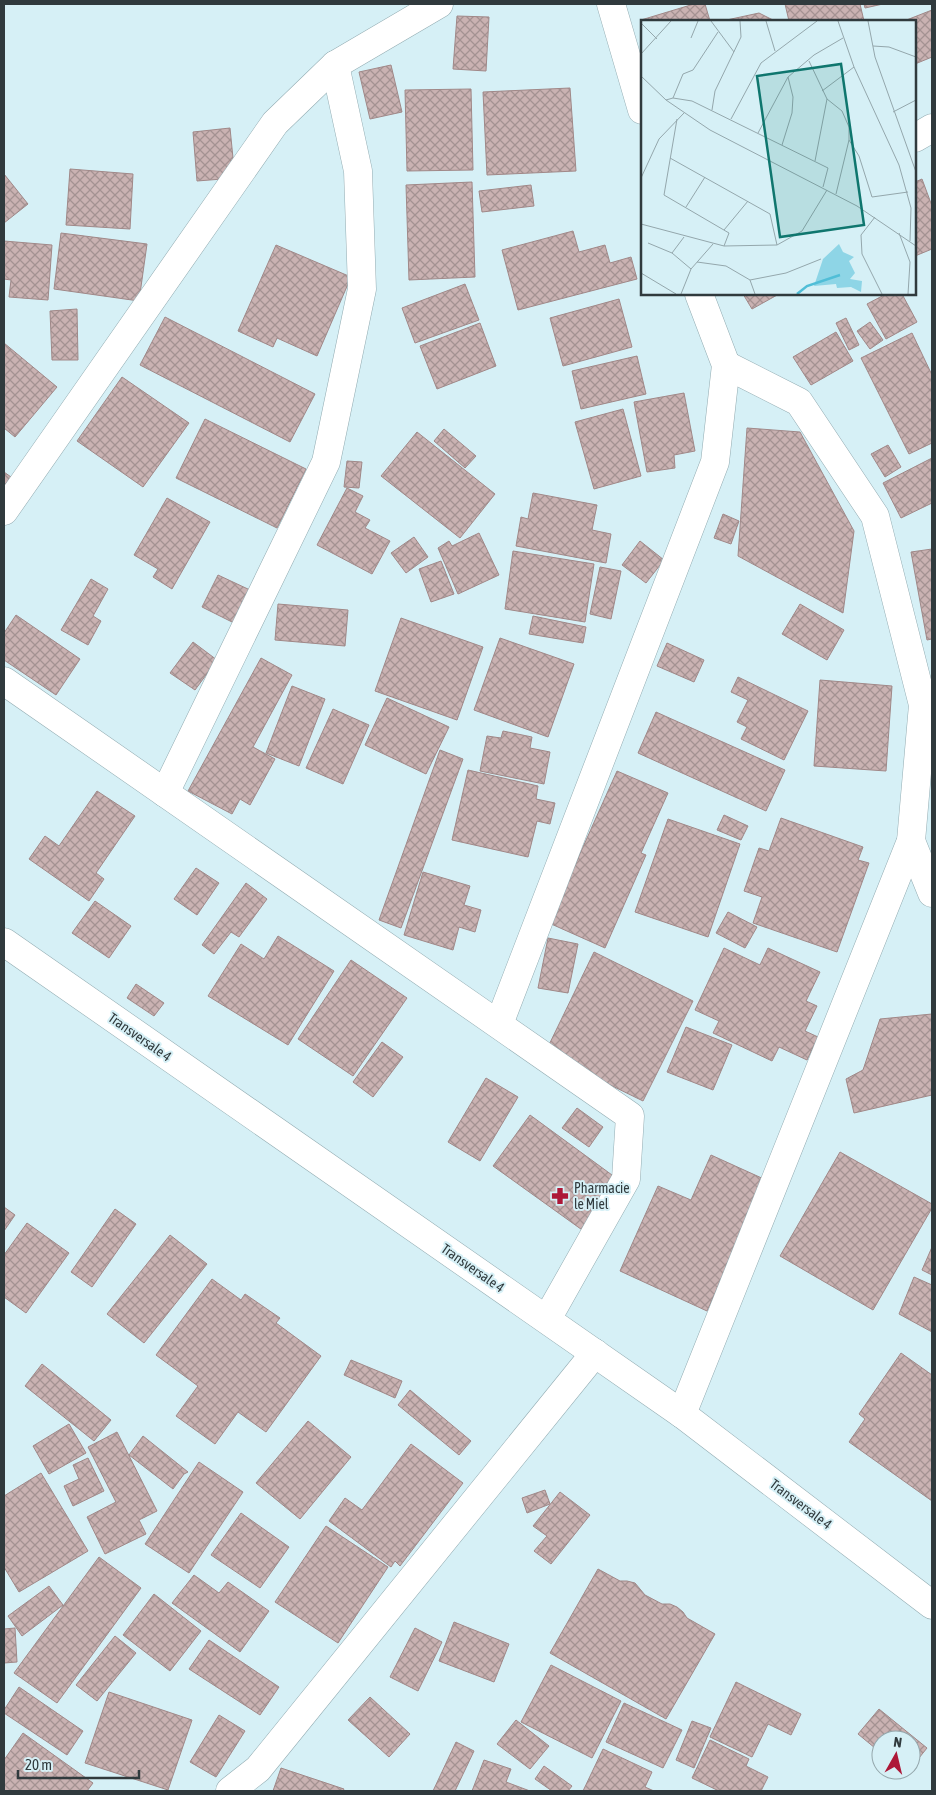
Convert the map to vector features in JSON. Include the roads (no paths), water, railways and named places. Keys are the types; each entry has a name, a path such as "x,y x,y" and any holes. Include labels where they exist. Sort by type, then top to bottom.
{"street":[{"path":"4,511 275,123 335,65 439,4"},
{"path":"611,4 641,107"},
{"path":"165,793 326,462 362,289 358,171 335,65"},
{"path":"916,137 932,128"},
{"path":"499,1024 715,462 726,365 698,295"},
{"path":"682,1414 911,841 923,705 875,516 799,402 726,365"},
{"path":"4,681 630,1116 626,1179 547,1319"},
{"path":"911,841 932,893"},
{"name":"Transversale 4","path":"4,942 682,1414 932,1605"},
{"path":"230,1791 258,1769 595,1353"}],"place":[{"name":"Pharmacie le Miel","path":"560,1196"}]}
